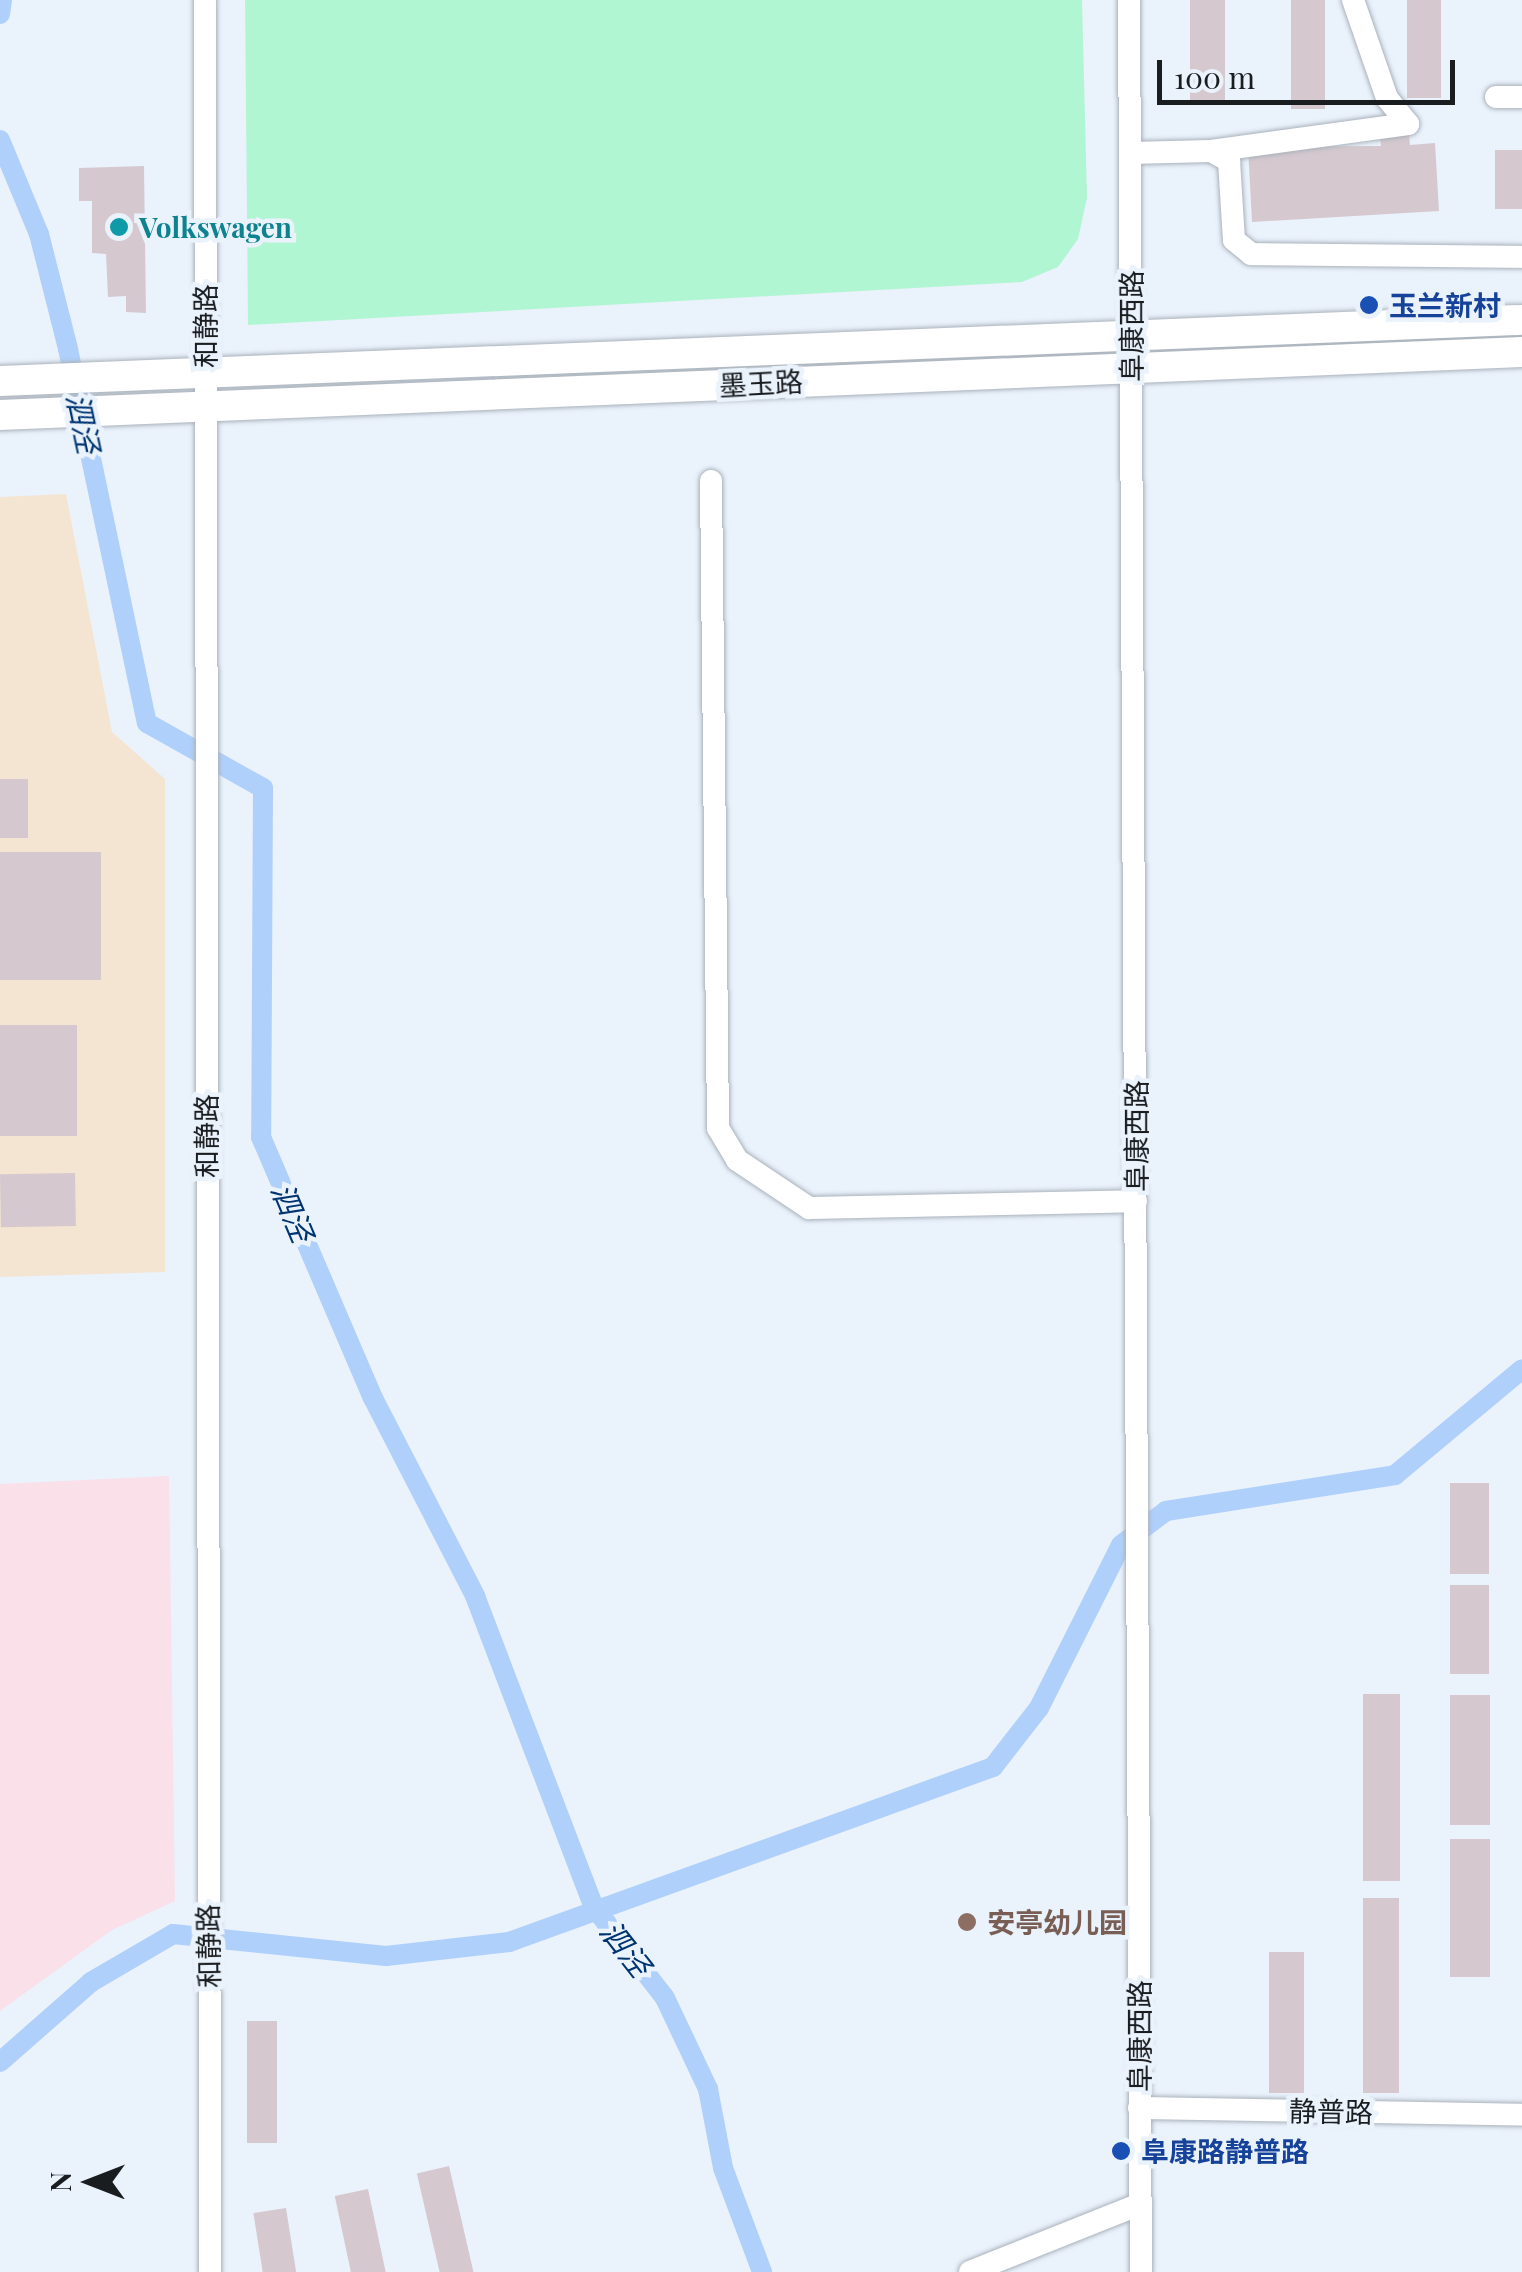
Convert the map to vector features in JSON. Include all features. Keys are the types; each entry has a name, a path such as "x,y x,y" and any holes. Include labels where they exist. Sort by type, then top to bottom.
{"main road":[{"name":"墨玉路","path":"0,415 1132,350 1522,320"},
{"name":"墨玉路","path":"0,381 205,371 1132,350 1522,352"}],"street":[{"name":"和静路","path":"205,0 210,2272"},
{"name":"阜康西路","path":"1129,0 1140,2272"},
{"path":"1130,153 1211,152 1408,124 1387,98 1353,0"},
{"path":"1496,98 1522,97"},
{"path":"1211,152 1229,161 1234,240 1251,254 1522,257"},
{"path":"711,481 718,1128 737,1160 809,1208 1136,1201"},
{"name":"静普路","path":"1139,2108 1522,2115"},
{"path":"970,2272 1140,2204"}],"shaded area":[{"path":"66,494 112,732 165,779 165,1272 0,1277 0,497"},
{"path":"169,1476 175,1901 112,1930 0,2011 0,1484"}],"green space":[{"path":"245,0 1082,0 1087,198 1078,239 1058,267 1022,282 248,325"}],"building":[{"path":"1190,0 1225,0 1225,100 1190,100"},
{"path":"1291,0 1325,0 1325,109 1291,109"},
{"path":"1407,0 1441,0 1441,98 1407,98"},
{"path":"1409,135 1410,145 1435,143 1439,211 1252,222 1248,147 1381,146 1380,137"},
{"path":"1495,150 1522,150 1522,209 1495,209"},
{"name":"Volkswagen","path":"144,166 146,313 126,312 126,296 108,297 106,254 92,253 92,201 79,201 79,168"},
{"path":"0,779 28,779 28,838 0,838"},
{"path":"0,852 101,852 101,980 0,980"},
{"path":"0,1025 77,1025 77,1136 0,1136"},
{"path":"75,1173 76,1226 1,1227 0,1174"},
{"path":"1450,1483 1489,1483 1489,1574 1450,1574"},
{"path":"1450,1585 1489,1585 1489,1674 1450,1674"},
{"path":"1363,1694 1400,1694 1400,1881 1363,1881"},
{"path":"1450,1695 1490,1695 1490,1825 1450,1825"},
{"path":"1450,1839 1490,1839 1490,1977 1450,1977"},
{"path":"1363,1898 1399,1898 1399,2093 1363,2093"},
{"path":"1269,1952 1304,1952 1304,2093 1269,2093"},
{"path":"247,2021 277,2021 277,2143 247,2143"},
{"path":"449,2166 473,2272 440,2272 417,2173"},
{"path":"368,2189 386,2272 351,2272 335,2196"},
{"path":"286,2208 296,2272 263,2272 253,2213"}],"waterway":[{"path":"0,14 2,0"},
{"name":"泗泾","path":"0,140 39,234 68,349 147,723 263,788 261,1137 373,1398 475,1596 594,1907 665,1998 708,2089 723,2168 762,2272"},
{"path":"0,2062 91,1982 173,1934 386,1956 509,1942 993,1767 1039,1708 1121,1545 1166,1511 1395,1475 1522,1369"}],"place":[{"name":"Volkswagen","path":"119,227"},
{"name":"玉兰新村","path":"1369,305"},
{"name":"安亭幼儿园","path":"967,1922"},
{"name":"阜康路静普路","path":"1121,2151"}]}
